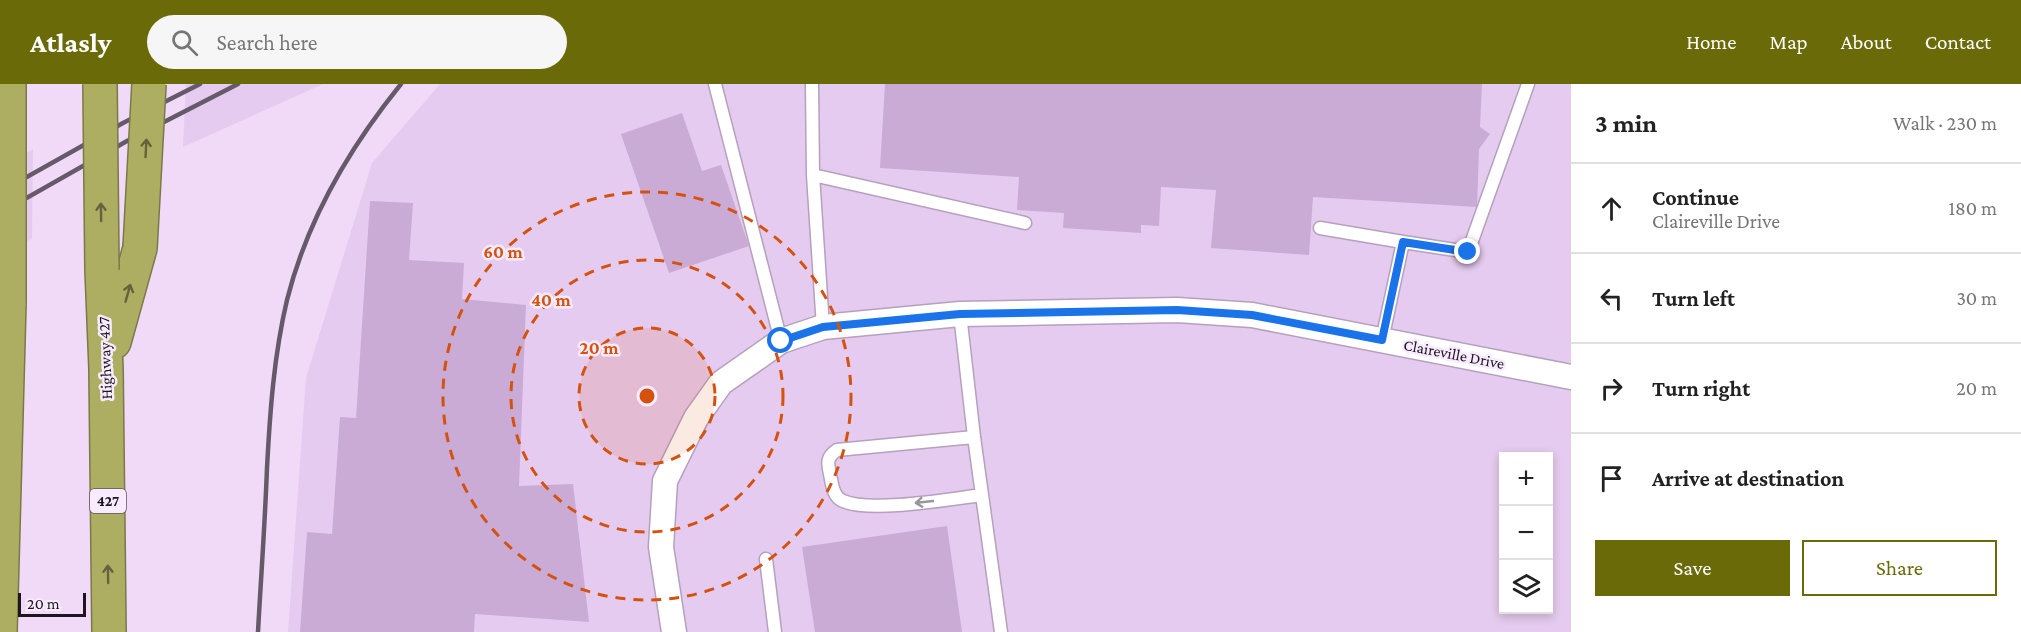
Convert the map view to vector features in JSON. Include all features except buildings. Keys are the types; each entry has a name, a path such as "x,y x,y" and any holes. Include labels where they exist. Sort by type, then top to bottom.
{"highway":[{"path":"0,632 9,303 9,84"},
{"name":"Highway 427","path":"100,84 109,632"},
{"path":"106,369 141,248 149,84"}],"street":[{"name":"Claireville Drive","path":"674,632 661,547 665,481 696,418 721,383 781,341 823,327 960,314 1177,310 1252,315 1571,377"}],"lane":[{"path":"714,84 781,341"},
{"path":"812,84 813,175 823,327"},
{"path":"1320,228 1468,252 1528,84"},
{"path":"813,175 1024,223"},
{"path":"1382,340 1403,242"},
{"path":"960,314 1001,632"},
{"path":"974,436 837,450 830,455 827,463 834,494 843,501 878,507 982,495"},
{"path":"766,559 775,632"}],"shaded area":[{"path":"186,84 323,84 183,147"},
{"path":"440,84 1571,84 1571,632 288,632 306,378 372,163"},
{"path":"33,149 32,239 0,251 0,167"}],"railway":[{"path":"0,192 123,123 200,84"},
{"path":"0,213 127,141 238,84"},
{"path":"258,632 271,404 287,300 306,241 332,186 364,133 401,84"}],"route":[{"path":"781,341 823,327 844,327 960,314 1177,310 1252,315 1382,340 1403,242 1468,252"}]}
